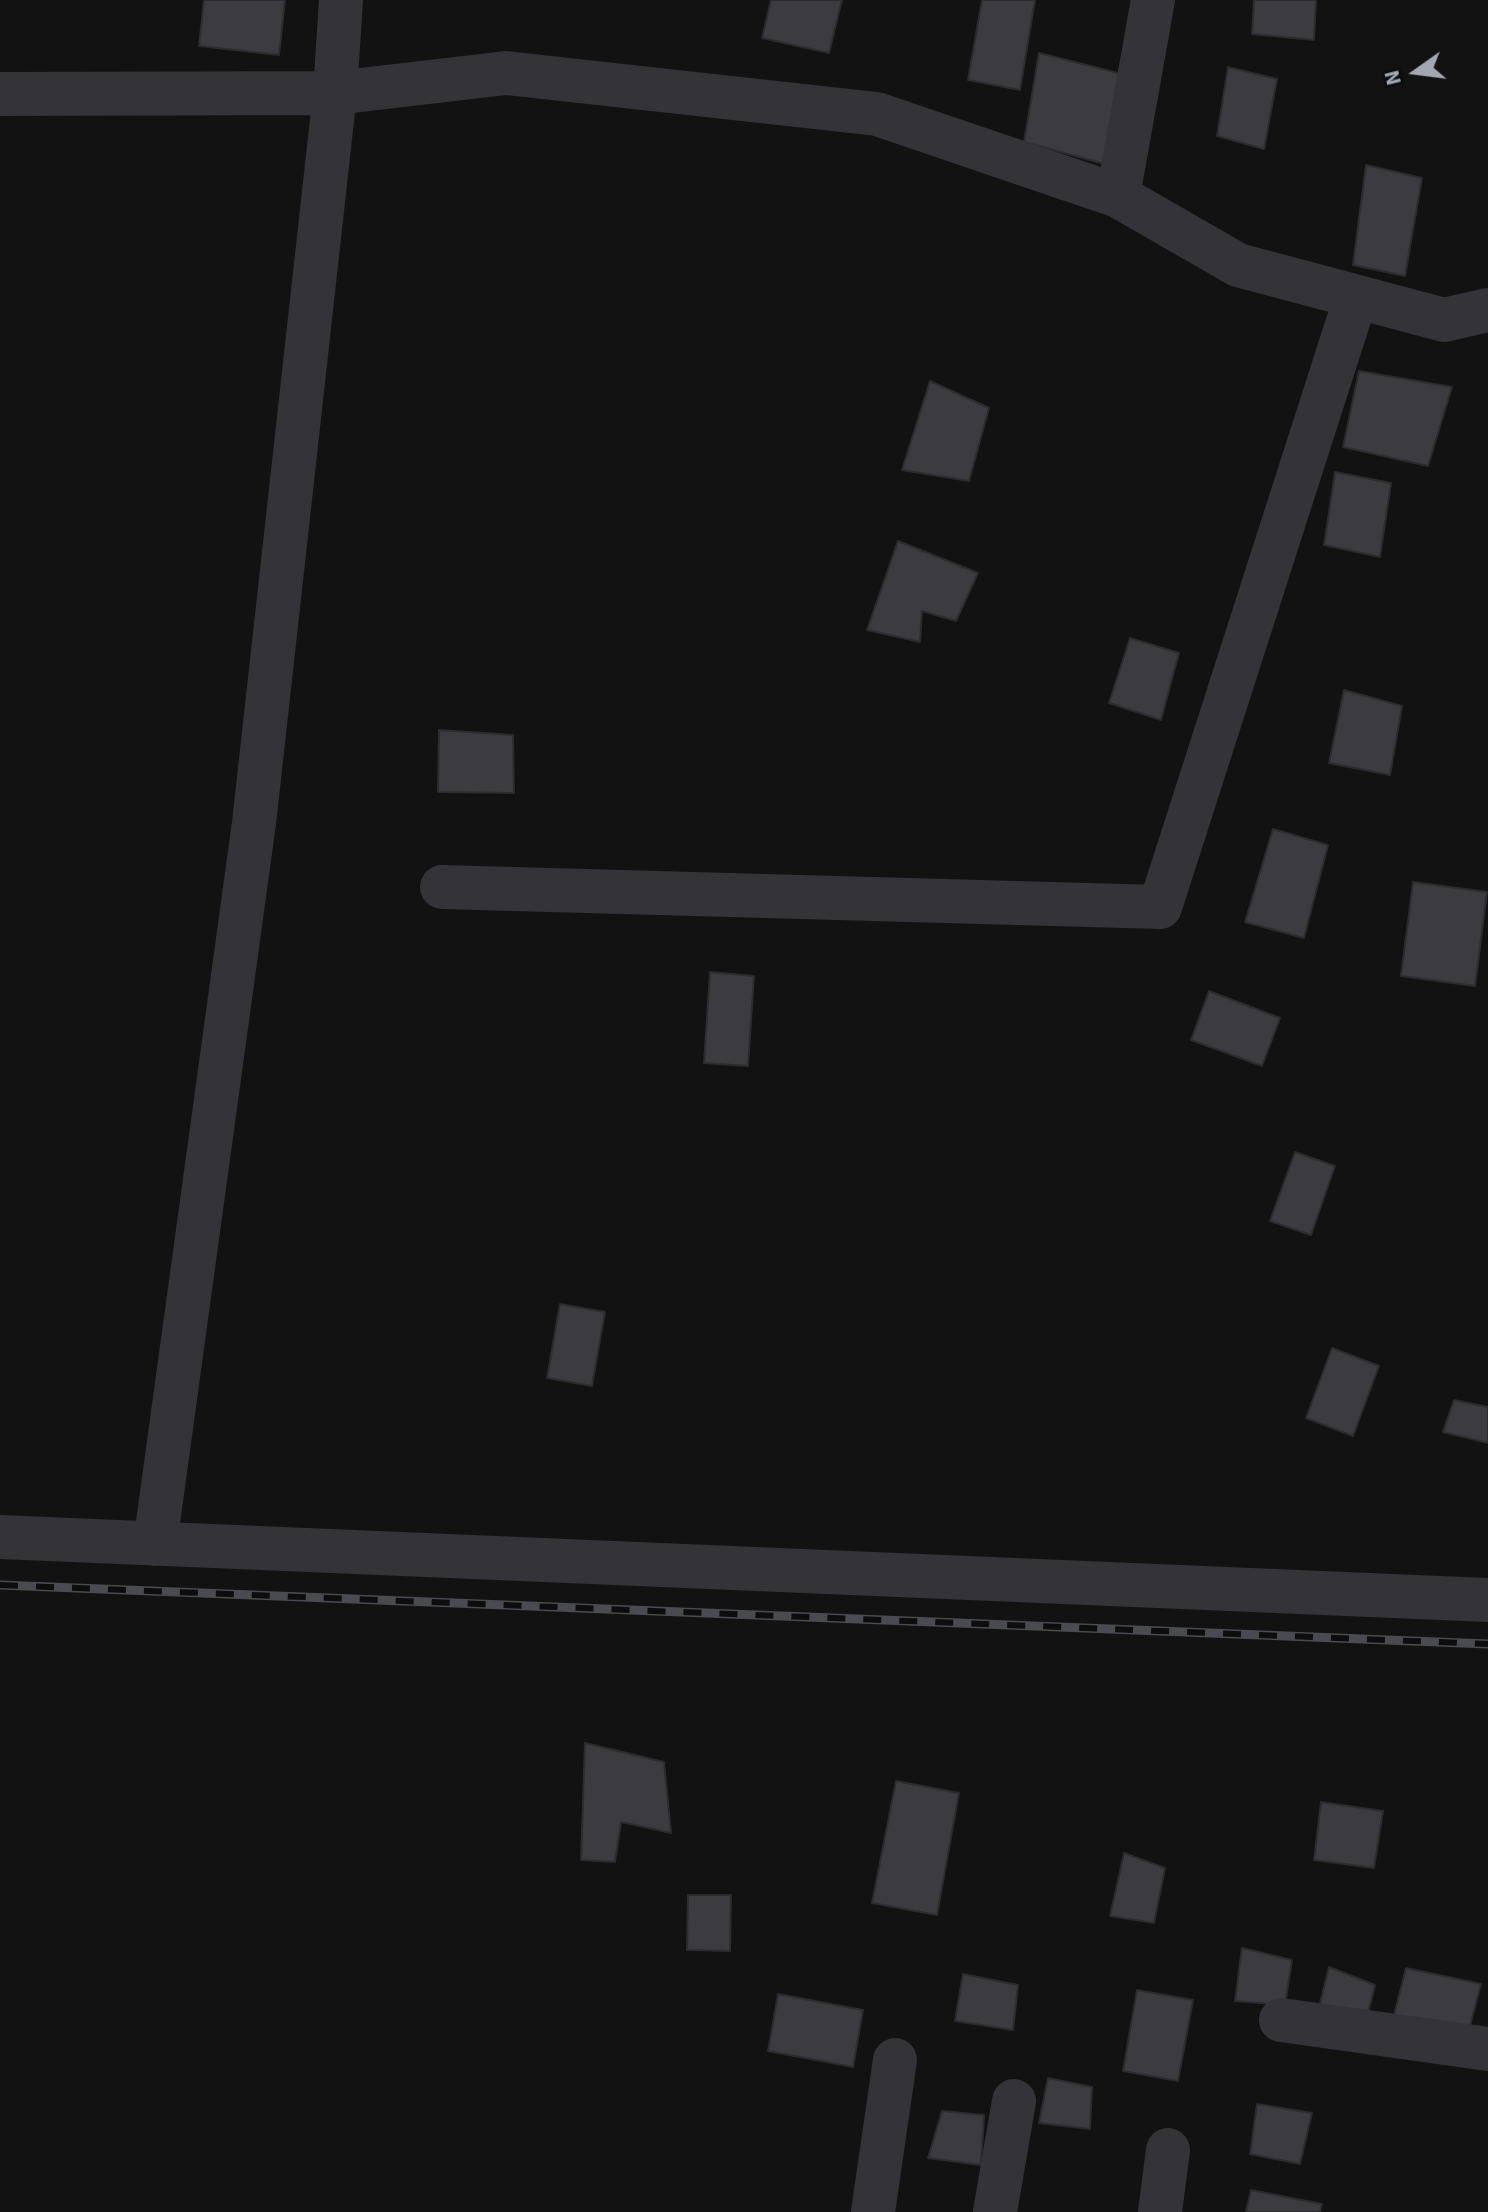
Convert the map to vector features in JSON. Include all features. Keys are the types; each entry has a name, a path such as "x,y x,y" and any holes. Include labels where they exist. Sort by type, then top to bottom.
{"street":[{"path":"155,1544 254,823 335,93 341,0"},
{"path":"1118,196 1153,0"},
{"path":"0,94 335,93 506,73 877,114 1118,196 1238,265 1444,320 1488,310"},
{"path":"442,887 1160,907 1356,297"},
{"path":"0,1537 1488,1600"},
{"path":"1281,2020 1488,2049"},
{"path":"873,2212 895,2060"},
{"path":"995,2212 1014,2101"},
{"path":"1160,2212 1168,2150"}],"building":[{"path":"204,0 285,0 279,55 199,46"},
{"path":"771,0 842,0 829,53 762,38"},
{"path":"982,0 1035,0 1020,90 968,80"},
{"path":"1254,0 1316,0 1314,40 1252,34"},
{"path":"1039,53 1126,75 1105,164 1024,142"},
{"path":"1228,67 1277,79 1264,149 1217,136"},
{"path":"1366,165 1422,178 1405,276 1353,265"},
{"path":"1359,371 1452,387 1428,466 1343,447"},
{"path":"930,381 989,408 969,481 902,470"},
{"path":"1335,472 1391,483 1380,557 1324,545"},
{"path":"898,541 978,573 956,621 922,611 920,642 867,630"},
{"path":"1130,638 1179,653 1161,720 1109,703"},
{"path":"1344,690 1402,706 1390,775 1329,763"},
{"path":"439,730 513,735 514,793 438,792"},
{"path":"1273,829 1328,845 1304,938 1245,922"},
{"path":"1413,882 1487,892 1475,986 1401,976"},
{"path":"710,972 754,976 748,1066 704,1063"},
{"path":"1209,991 1280,1018 1262,1066 1191,1040"},
{"path":"1295,1152 1335,1166 1311,1235 1270,1221"},
{"path":"560,1304 605,1312 592,1386 547,1378"},
{"path":"1332,1348 1379,1366 1353,1436 1306,1418"},
{"path":"1454,1400 1488,1407 1488,1443 1443,1432"},
{"path":"585,1743 664,1762 671,1833 621,1822 615,1862 581,1860"},
{"path":"896,1781 959,1793 937,1915 872,1903"},
{"path":"1321,1802 1383,1811 1374,1868 1314,1860"},
{"path":"1124,1853 1165,1868 1154,1923 1110,1916"},
{"path":"688,1895 731,1895 730,1951 687,1950"},
{"path":"1242,1948 1292,1960 1285,2005 1235,2001"},
{"path":"1329,1967 1375,1985 1365,2025 1317,2016"},
{"path":"1406,1968 1481,1984 1466,2041 1391,2027"},
{"path":"963,1974 1018,1985 1013,2030 955,2021"},
{"path":"1137,1990 1193,2000 1178,2081 1123,2071"},
{"path":"778,1994 863,2010 853,2067 768,2051"},
{"path":"1048,2078 1092,2087 1090,2129 1039,2123"},
{"path":"1257,2104 1312,2113 1300,2164 1250,2154"},
{"path":"942,2111 984,2115 981,2165 928,2158"},
{"path":"1251,2190 1322,2204 1320,2212 1246,2212"}],"railway":[{"path":"0,1585 1488,1644"}]}
